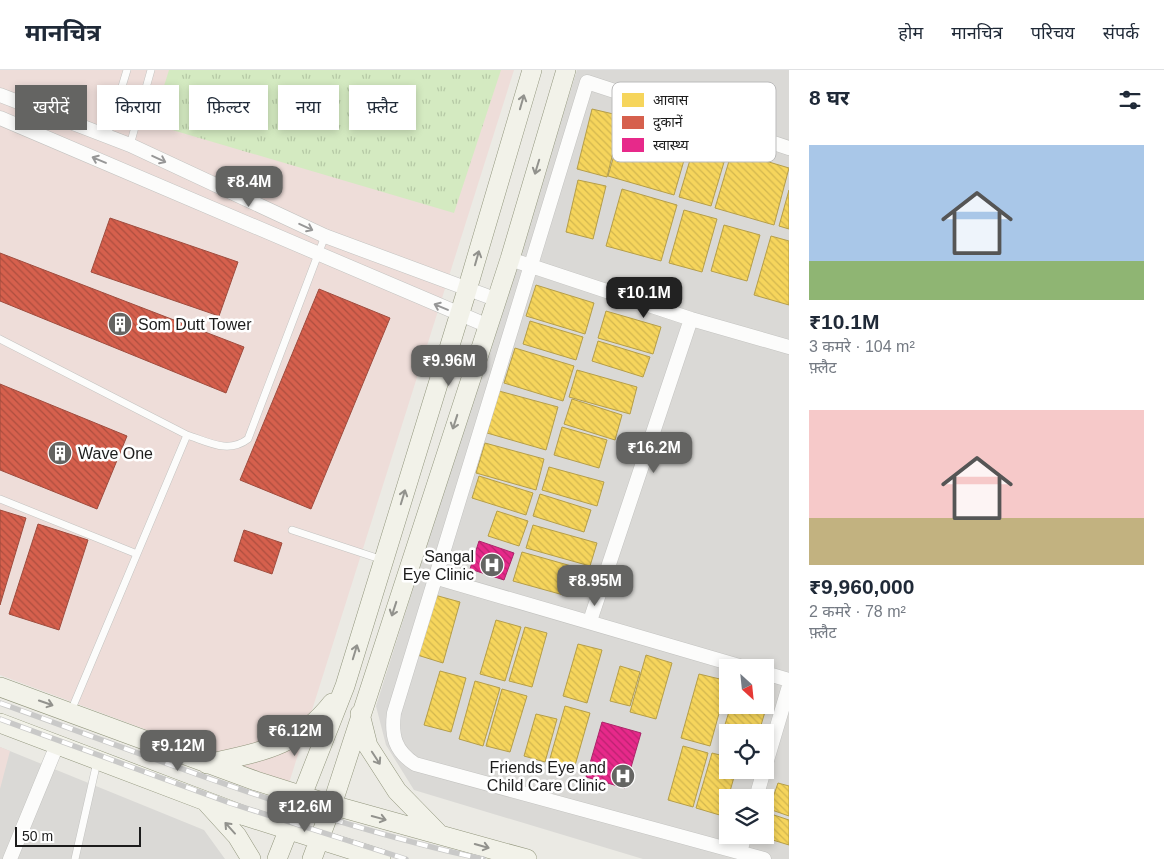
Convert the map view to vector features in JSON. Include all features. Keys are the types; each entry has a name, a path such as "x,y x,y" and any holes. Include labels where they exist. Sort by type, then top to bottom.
{"street":[{"path":"277,859 345,686 460,315 532,70"},
{"path":"312,859 332,806 360,713 486,326 510,260 566,70"},
{"path":"612,90 587,82 434,577 394,713 391,731 396,745 404,757 415,764 764,859"},
{"path":"0,95 130,145 325,236 495,299"},
{"path":"0,118 486,326"},
{"path":"776,144 789,148"},
{"path":"510,260 691,319 789,347"},
{"path":"590,621 691,319"},
{"path":"434,577 719,660"},
{"path":"774,676 789,680"},
{"path":"207,764 284,744 318,721 345,686"},
{"path":"774,737 789,686"},
{"path":"0,687 207,764 332,806 438,833 527,859"},
{"path":"360,713 368,746 397,791 438,833"},
{"path":"0,723 204,800 366,858"},
{"path":"10,859 57,745"},
{"path":"204,800 237,836 251,859"},
{"path":"740,852 742,844"}],"lane":[{"path":"107,136 127,70"},
{"path":"130,145 151,70"},
{"path":"0,339 187,435 226,447 239,446 248,439 325,236"},
{"path":"71,712 187,435"},
{"path":"0,499 137,554"},
{"path":"292,530 384,560"},
{"path":"75,859 97,760"}],"shaded area":[{"path":"0,70 514,70 289,783 0,675"},
{"path":"577,70 789,70 789,859 643,859 414,790 386,745 376,706"},
{"path":"0,747 204,830 225,859 0,859"},
{"path":"0,747 10,751 0,789"}],"green space":[{"path":"169,70 501,70 454,213 172,130 179,130 179,85 164,85"}],"building: आवास":[{"path":"592,109 612,114 612,157 607,177 577,169"},
{"path":"612,162 684,162 674,195 608,176"},
{"path":"689,162 724,162 711,206 679,197"},
{"path":"729,162 769,162 789,168 774,225 715,208"},
{"path":"578,180 606,186 593,239 566,232"},
{"path":"622,189 677,205 661,261 606,246"},
{"path":"789,190 789,229 779,226"},
{"path":"684,210 717,219 702,272 669,263"},
{"path":"724,225 760,235 747,281 711,271"},
{"path":"771,236 789,241 789,305 754,295"},
{"path":"536,285 594,303 585,334 526,316"},
{"path":"606,311 661,327 653,354 598,338"},
{"path":"530,321 583,337 576,360 523,344"},
{"path":"598,341 650,357 643,377 592,361"},
{"path":"515,348 574,366 563,401 504,383"},
{"path":"577,370 637,387 630,414 569,397"},
{"path":"499,391 558,407 546,450 487,433"},
{"path":"572,399 622,415 615,440 564,424"},
{"path":"562,427 607,440 599,468 554,455"},
{"path":"485,443 544,459 536,490 476,473"},
{"path":"549,467 604,482 597,506 542,490"},
{"path":"479,476 533,493 526,515 472,498"},
{"path":"540,494 591,510 584,532 533,516"},
{"path":"497,511 528,521 519,546 488,536"},
{"path":"533,525 597,543 590,566 526,548"},
{"path":"522,552 575,567 567,596 513,581"},
{"path":"431,594 460,602 443,663 414,654"},
{"path":"496,620 521,627 505,681 480,674"},
{"path":"525,627 547,633 532,687 509,681"},
{"path":"578,644 602,650 587,703 563,696"},
{"path":"646,655 672,663 656,719 630,712"},
{"path":"620,666 640,672 630,706 610,701"},
{"path":"440,671 466,678 451,732 424,725"},
{"path":"699,674 719,679 719,714 710,746 681,738"},
{"path":"475,681 500,688 483,746 459,739"},
{"path":"502,689 527,696 510,752 486,746"},
{"path":"565,706 590,713 574,769 549,762"},
{"path":"536,714 557,719 545,762 524,756"},
{"path":"728,714 764,714 761,724 725,724"},
{"path":"683,746 708,753 693,807 668,800"},
{"path":"712,753 719,755 719,779 733,779 731,789 719,789 719,815 696,808"},
{"path":"778,783 789,786 789,816 774,811 774,795"},
{"path":"774,815 789,820 789,845 774,840"}],"building: दुकानें":[{"path":"110,218 238,262 219,316 91,272"},
{"name":"Som Dutt Tower","path":"0,253 244,347 226,393 0,301"},
{"path":"319,289 390,318 311,509 240,480"},
{"name":"Wave One","path":"0,384 127,436 97,509 0,470"},
{"path":"0,510 26,518 0,605"},
{"path":"38,524 88,540 59,630 9,614"},
{"path":"244,530 282,543 272,574 234,561"}],"building: स्वास्थ्य":[{"path":"479,541 514,553 504,580 470,569"},
{"path":"602,722 641,733 625,788 586,777"}],"railway":[{"path":"0,703 299,809 421,844 483,859"},
{"path":"0,719 230,803 406,859"}],"place":[{"name":"Som Dutt Tower","path":"120,324"},
{"name":"Wave One","path":"60,453"},
{"name":"Sangal Eye Clinic","path":"492,565"},
{"name":"Friends Eye and Child Care Clinic","path":"623,776"}]}
